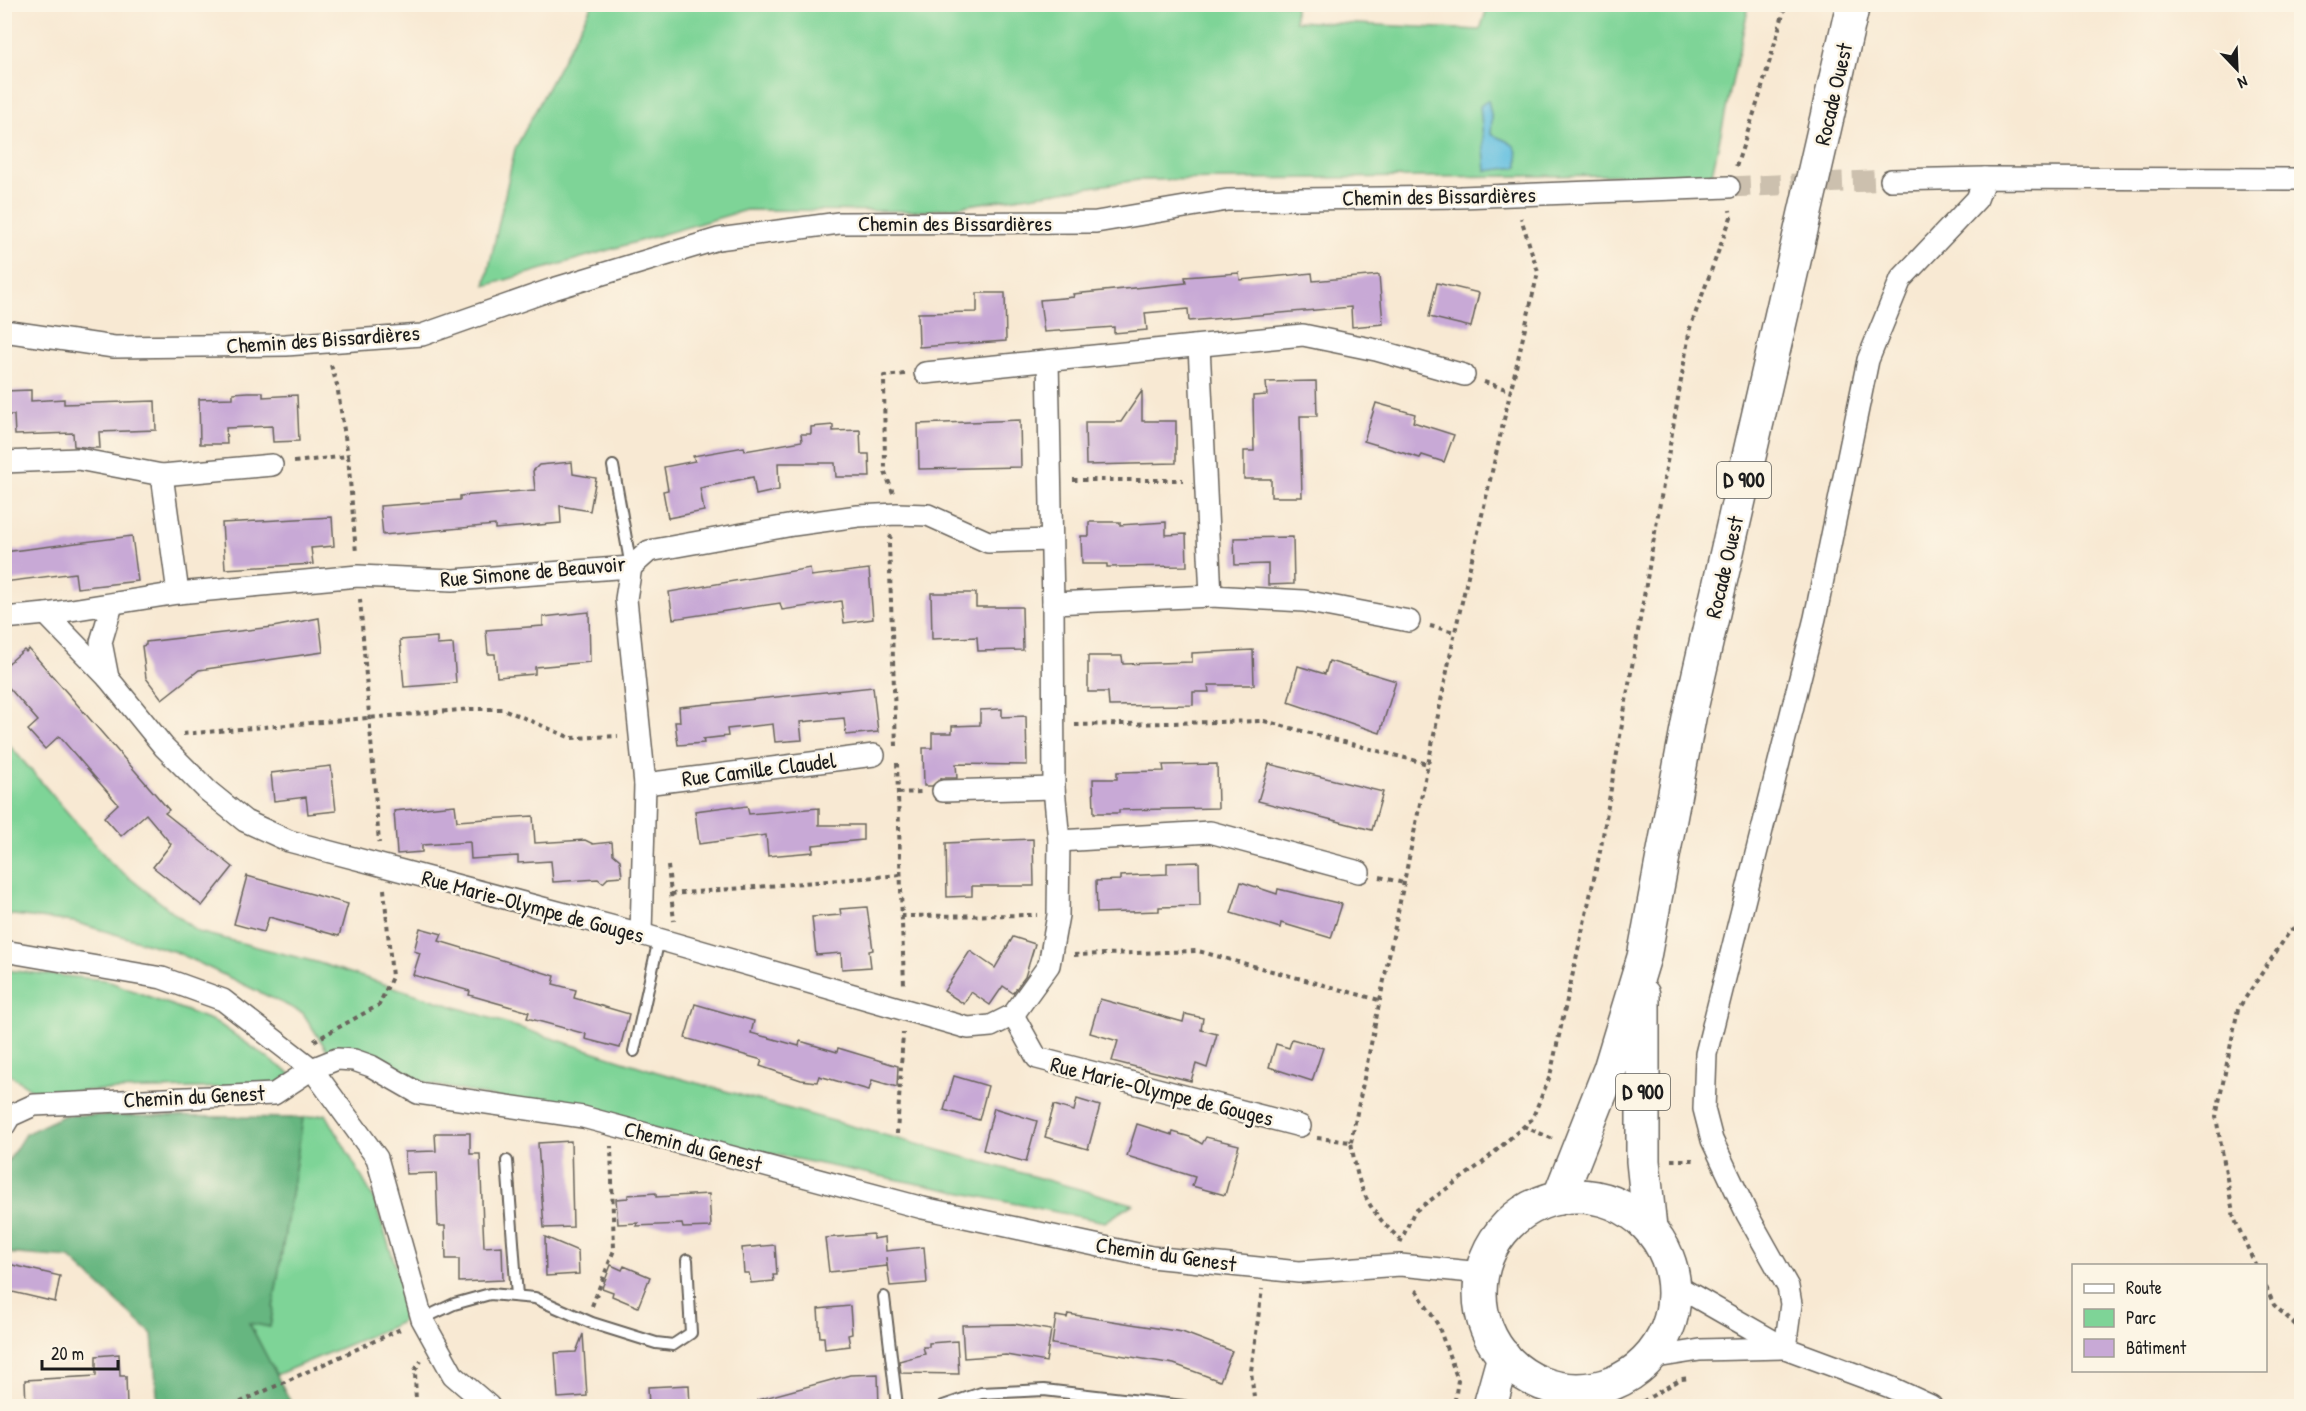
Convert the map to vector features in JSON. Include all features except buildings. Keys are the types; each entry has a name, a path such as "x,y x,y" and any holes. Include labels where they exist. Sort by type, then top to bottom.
{"main road":[{"name":"Rocade Ouest","path":"1559,1198 1610,1069 1644,957 1690,714 1853,4"},
{"name":"Rocade Ouest","path":"1644,957 1643,1161 1650,1228"},
{"path":"1592,1197 1624,1208 1650,1228 1667,1254 1674,1285 1670,1319 1665,1336 1650,1358 1622,1379 1581,1398 1527,1377 1504,1356 1488,1331 1480,1303 1482,1273 1492,1246 1509,1224 1532,1207 1559,1198 1592,1197"},
{"path":"1491,1407 1504,1356"}],"street":[{"path":"1785,1348 1791,1304 1788,1287 1747,1214 1712,1140 1704,1109 1706,1054 1815,618 1868,360 1901,279 1977,199 1985,178"},
{"path":"1892,180 2301,179"},
{"name":"Chemin des Bissardières","path":"4,330 114,347 323,343 422,335 553,289 718,238 828,225 1096,222 1227,200 1510,195 1729,187"},
{"path":"925,373 1303,335 1376,350 1464,375"},
{"path":"1199,346 1211,596"},
{"path":"1013,1015 1048,965 1058,915 1059,842 1054,788 1048,361"},
{"path":"4,462 78,459 162,475 272,465"},
{"path":"162,475 178,593"},
{"name":"Rue Simone de Beauvoir","path":"4,618 112,605 178,593 358,576 453,580 631,567 649,551 804,524 897,514 928,515 957,531 988,543 1051,540"},
{"path":"631,567 626,600 645,784 650,937"},
{"path":"1053,603 1211,596 1304,601 1409,621"},
{"name":"Rue Marie-Olympe de Gouges","path":"108,678 101,642 112,605"},
{"name":"Rue Marie-Olympe de Gouges","path":"46,614 108,678 164,747 208,791 245,821 289,841 685,946 968,1028 992,1026 1013,1015 1037,1058 1300,1126"},
{"name":"Rue Camille Claudel","path":"645,784 874,756"},
{"path":"943,791 1054,788"},
{"path":"1059,842 1210,832 1359,872"},
{"path":"4,951 162,978 223,1000 312,1069 376,1158 422,1319 453,1376 489,1407"},
{"name":"Chemin du Genest","path":"4,1126 10,1116 34,1105 274,1094 312,1069 337,1059 354,1060 371,1066 418,1093 583,1117 923,1208 1151,1257 1299,1272 1400,1265 1482,1273"},
{"path":"1674,1285 1785,1348 1890,1387 1921,1404"},
{"path":"1650,1358 1700,1350 1785,1348"}],"lane":[{"path":"613,466 631,567"},
{"path":"634,1051 650,937"},
{"path":"507,1161 517,1296"},
{"path":"422,1319 454,1304 490,1294 517,1296 535,1298 587,1321 656,1343 673,1345 691,1333 687,1260"},
{"path":"884,1297 897,1407"},
{"path":"943,1407 981,1393 1044,1390 1184,1407"}],"path":[{"path":"1454,1407 1458,1380 1438,1325 1400,1265 1400,1239 1414,1212 1481,1164 1532,1119 1550,1076 1601,848 1690,328 1731,217 1729,187 1760,98 1786,4"},
{"path":"1400,1239 1380,1221 1358,1183 1351,1142 1455,632 1538,272 1522,219 1510,195"},
{"path":"292,1053 379,1005 392,977 348,456 337,385 323,343"},
{"path":"897,1134 905,1009 889,544 897,514 893,490 885,472 884,376 925,373"},
{"path":"272,465 348,456"},
{"path":"1051,482 1207,479"},
{"path":"164,747 185,733 369,717 503,709 571,738 640,735"},
{"path":"1053,725 1264,721 1428,764"},
{"path":"668,860 673,917 685,946"},
{"path":"671,894 900,875"},
{"path":"901,916 1058,915"},
{"path":"2255,1264 2235,1218 2216,1117 2238,1009 2290,931 2301,921"},
{"path":"1050,956 1198,951 1379,1000"},
{"path":"587,1321 614,1250 610,1124"},
{"path":"1300,1126 1318,1138 1351,1142"},
{"path":"1256,1407 1251,1371 1265,1268"},
{"path":"2267,1291 2274,1305 2301,1331"},
{"path":"232,1407 422,1319"},
{"path":"416,1407 415,1370 425,1355 437,1347"},
{"path":"1635,1407 1681,1379 1701,1376"}],"green space":[{"path":"1295,4 1295,21 1480,30 1488,5 1749,5 1712,174 1138,180 927,211 746,210 485,286 515,149 592,5"},
{"path":"4,739 112,864 198,932 316,962 657,1072 1133,1204 1105,1222 430,1084 326,1049 303,1013 176,952 74,922 5,914"},
{"path":"4,970 105,980 216,1022 291,1074 275,1086 35,1092 5,1071"},
{"path":"326,1114 373,1197 409,1307 400,1323 276,1375 249,1322 270,1327 303,1118"},
{"path":"65,1115 303,1118 270,1327 249,1323 293,1406 158,1406 152,1334 70,1258 5,1253 5,1166 25,1134"}],"water":[{"path":"1488,100 1492,119 1491,134 1515,147 1518,167 1486,171 1480,106"}],"tunnel":[{"path":"1729,187 1891,180"}]}
